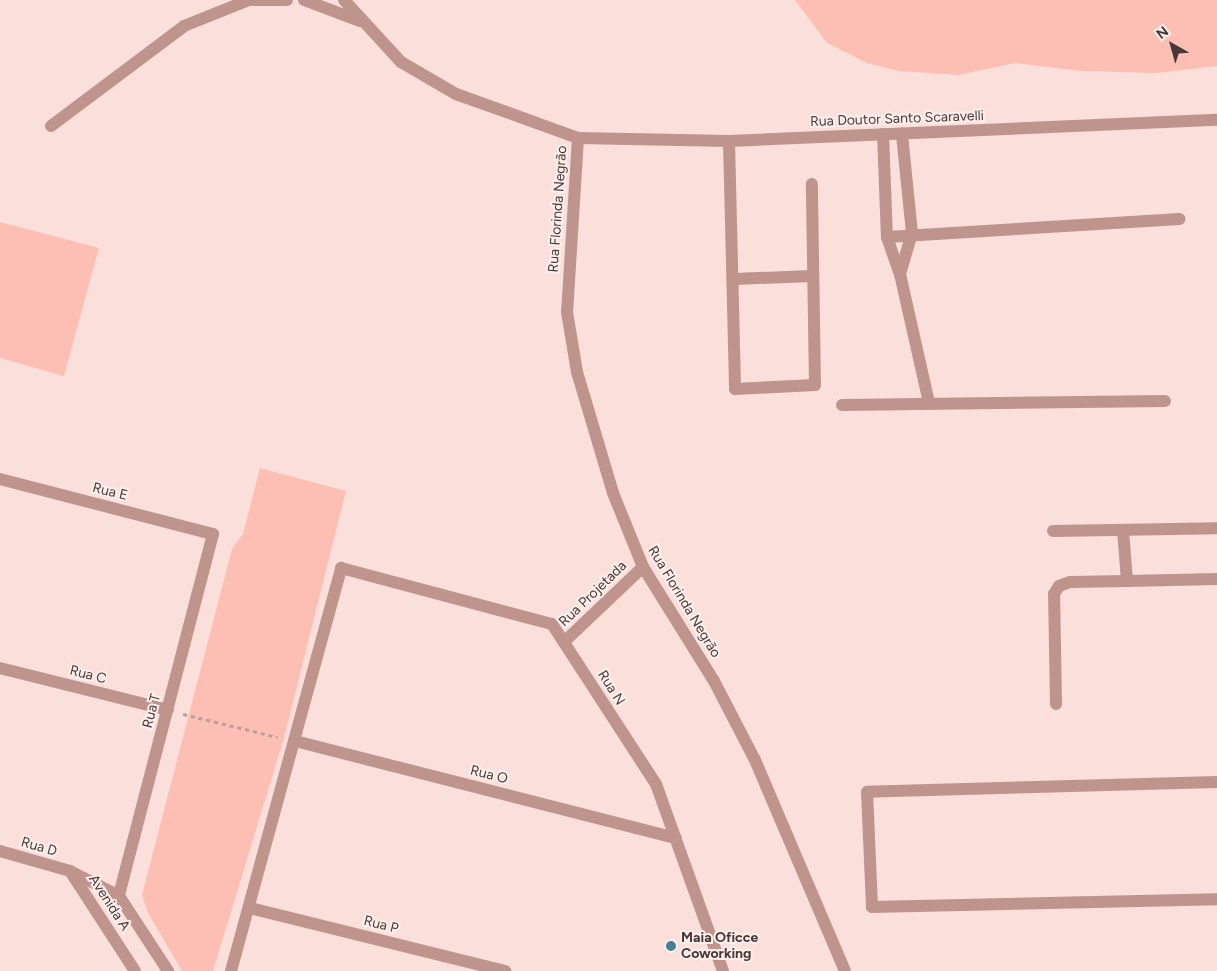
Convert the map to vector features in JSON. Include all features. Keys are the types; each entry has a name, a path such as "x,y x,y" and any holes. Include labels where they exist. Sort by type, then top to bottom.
{"street":[{"path":"50,126 184,26 249,0 287,0"},
{"path":"304,0 360,21"},
{"name":"Rua Doutor Santo Scaravelli","path":"344,0 360,21 401,62 456,94 578,138 729,141 1217,120"},
{"path":"882,134 887,237 900,274 929,403"},
{"path":"900,274 912,233 902,134"},
{"name":"Rua Florinda Negrão","path":"578,138 567,312 577,372 610,484 643,567 714,682 755,760 845,971"},
{"path":"729,141 734,279 735,389 815,385 812,184"},
{"path":"887,237 912,233 1179,219"},
{"path":"734,279 813,276"},
{"path":"842,405 1164,401"},
{"name":"Rua E","path":"0,478 213,534"},
{"path":"1054,531 1217,528"},
{"path":"1123,530 1127,581"},
{"name":"Rua T","path":"119,896 213,534"},
{"name":"Rua Projetada","path":"564,642 643,567"},
{"name":"Rua N","path":"295,740 341,568 552,624 656,784 723,971"},
{"path":"1056,704 1054,594 1059,586 1070,582 1217,579"},
{"name":"Rua C","path":"0,668 168,710"},
{"path":"231,971 295,740"},
{"name":"Rua O","path":"295,740 676,838"},
{"path":"1217,782 867,792 872,907 1217,899"},
{"name":"Rua D","path":"0,851 70,872"},
{"name":"Avenida A","path":"70,872 119,896 168,971"},
{"name":"Avenida A","path":"70,872 135,971"},
{"name":"Rua P","path":"250,908 504,971"}],"path":[{"path":"168,710 295,740"}],"shaded area":[{"path":"795,0 1217,0 1217,66 1156,73 1081,71 1015,63 959,75 899,71 867,63 827,43"},
{"path":"0,222 99,248 64,376 0,358"},
{"path":"260,468 346,491 284,738 213,971 182,971 148,913 142,895 232,549 243,534"}],"building":[{"name":"Maia Oficce Coworking","path":"666,942 677,942 676,952 665,951"}],"place":[{"name":"Maia Oficce Coworking","path":"671,946"}]}
